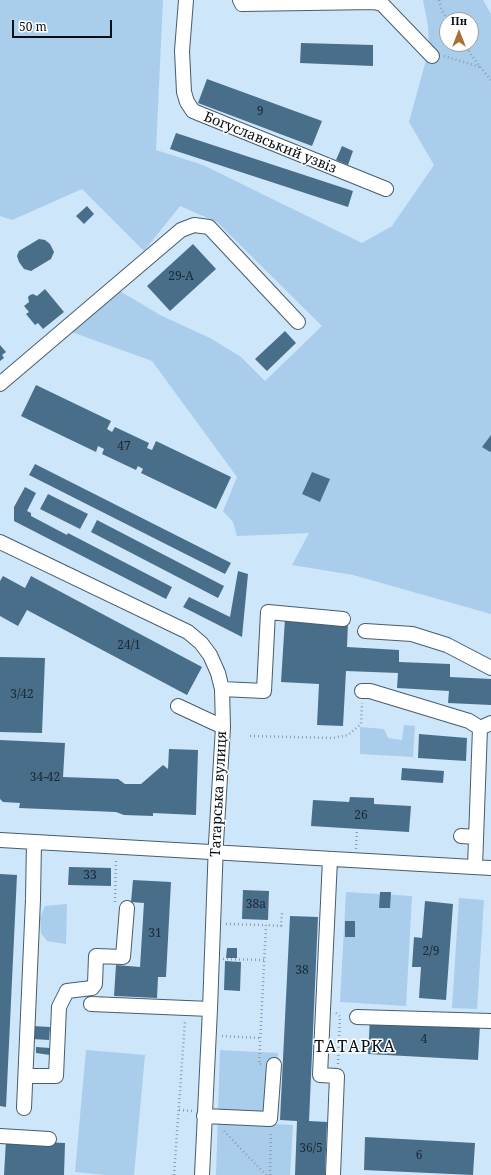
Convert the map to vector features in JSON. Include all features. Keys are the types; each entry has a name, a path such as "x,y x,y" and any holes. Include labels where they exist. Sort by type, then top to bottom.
{"street":[{"name":"Богуславський узвіз","path":"186,0 182,51 184,92 193,111 386,190"},
{"path":"240,0 242,4 374,2 382,4 432,56"},
{"path":"0,384 181,230 194,225 209,227 298,322"},
{"name":"Татарська вулиця","path":"0,542 188,632 201,643 210,655 218,673 222,689 223,727 210,1009 199,1113 202,1175"},
{"path":"222,689 264,691 268,612 343,619"},
{"path":"365,631 412,634 447,645 491,668"},
{"path":"362,691 370,691 485,726 475,867"},
{"path":"178,706 223,727"},
{"path":"461,836 476,837"},
{"path":"0,840 491,868"},
{"path":"24,1108 34,842"},
{"path":"330,859 320,1075 337,1076 333,1175"},
{"path":"26,1076 56,1076 59,1007 67,991 92,988 95,984 96,956 123,957 127,908"},
{"path":"91,1004 210,1009"},
{"path":"357,1017 491,1021"},
{"path":"199,1113 270,1119 274,1065"},
{"path":"0,1136 49,1139"}],"path":[{"path":"439,0 443,12"},
{"path":"470,52 491,80"},
{"path":"432,56 442,55 480,67"},
{"path":"250,736 334,738 348,734 361,724 362,691"},
{"path":"356,851 357,829"},
{"path":"223,924 281,926 282,912"},
{"path":"266,925 259,1064 274,1065"},
{"path":"221,959 264,960"},
{"path":"174,1175 186,1008"},
{"path":"217,1036 260,1038"},
{"path":"179,1110 199,1113"},
{"path":"220,1127 266,1175"},
{"path":"270,1175 272,1128"}],"shaded area":[{"path":"0,0 163,0 156,150 203,165 362,243 392,226 434,165 409,122 429,49 428,26 423,0 483,0 491,14 491,614 353,575 292,565 309,533 237,536 233,522 223,511 237,477 152,361 69,331 118,290 160,315 210,338 241,357 265,381 322,326 217,222 180,206 144,251 82,189 12,220 0,216"},
{"path":"404,725 415,726 413,757 360,754 360,727 384,729 388,738 402,740"},
{"path":"346,892 412,896 406,1006 340,1002"},
{"path":"459,898 484,900 477,1009 452,1008"},
{"path":"67,904 66,944 47,941 41,933 40,918 45,906"},
{"path":"86,1050 145,1055 134,1175 105,1175 75,1172"},
{"path":"220,1050 278,1053 275,1124 293,1125 290,1175 216,1175"}],"building":[{"path":"301,43 373,45 373,66 300,63"},
{"path":"207,79 322,121 312,146 198,103"},
{"path":"176,133 353,191 348,207 170,149"},
{"path":"342,146 353,151 348,165 336,160"},
{"path":"87,206 94,214 84,224 76,216"},
{"path":"39,239 45,240 50,244 54,252 51,259 31,271 24,269 17,256 19,251"},
{"path":"193,244 216,269 170,311 147,286"},
{"path":"45,289 64,312 43,329 38,323 35,325 26,314 29,312 24,306 29,302 28,297 30,295 33,294 37,296"},
{"path":"285,331 296,343 267,371 255,359"},
{"path":"0,345 6,352 2,355 4,358 0,361"},
{"path":"36,385 111,421 107,429 112,432 115,427 149,443 147,448 152,450 156,441 231,477 216,509 141,473 143,469 138,466 136,470 102,454 104,449 98,446 96,452 21,416"},
{"path":"491,435 491,451 490,452 482,447"},
{"path":"35,464 231,563 225,574 29,475"},
{"path":"312,472 330,479 320,502 302,494"},
{"path":"25,487 36,493 27,511 31,513 31,516 67,535 68,533 172,587 166,599 14,521 14,507"},
{"path":"48,494 88,514 80,529 40,509"},
{"path":"97,520 224,586 218,598 91,532"},
{"path":"238,571 248,574 242,637 183,607 189,597 230,617"},
{"path":"3,576 25,588 31,576 202,667 187,695 27,610 18,626 0,616 0,581"},
{"path":"285,619 348,622 347,647 399,650 399,662 450,664 450,677 491,679 491,705 448,703 449,691 397,688 398,673 346,671 343,726 317,725 319,684 281,682"},
{"path":"0,657 45,658 42,733 0,732"},
{"path":"419,734 467,738 466,761 418,758"},
{"path":"0,740 65,743 63,777 118,779 125,784 141,784 163,765 168,769 169,749 198,750 196,815 153,813 153,816 124,815 116,812 19,808 20,803 3,802 0,799"},
{"path":"402,768 444,771 443,783 401,780"},
{"path":"350,797 374,798 374,804 411,806 409,832 311,826 313,800 349,802"},
{"path":"69,867 111,868 111,886 68,885"},
{"path":"0,874 17,875 6,1107 0,1106"},
{"path":"133,880 171,882 166,977 158,977 157,998 114,996 116,965 140,967 144,903 131,902"},
{"path":"243,890 269,891 268,920 242,919"},
{"path":"380,892 391,892 390,908 379,908"},
{"path":"425,901 453,904 446,1000 419,998 421,967 412,967 414,937 422,938"},
{"path":"290,916 318,917 309,1121 327,1122 325,1175 295,1175 297,1121 280,1120"},
{"path":"345,921 355,921 355,937 345,937"},
{"path":"227,948 237,948 237,958 226,958"},
{"path":"225,961 241,962 240,991 224,990"},
{"path":"370,1019 480,1025 478,1060 368,1054"},
{"path":"33,1026 50,1027 49,1040 32,1039"},
{"path":"36,1047 50,1048 50,1055 36,1053"},
{"path":"365,1137 475,1143 473,1175 364,1170"},
{"path":"6,1140 65,1143 64,1175 4,1175"}],"district":[{"name":"ТАТАРКА","path":"355,1047"}]}
